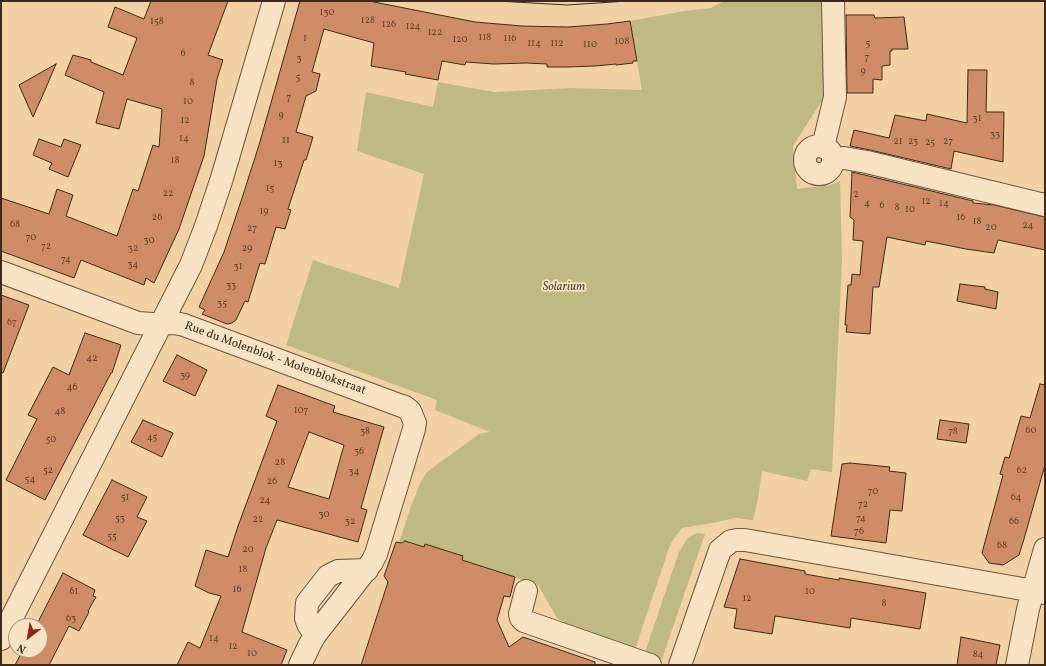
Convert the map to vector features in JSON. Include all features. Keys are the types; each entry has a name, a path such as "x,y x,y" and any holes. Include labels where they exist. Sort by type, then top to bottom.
{"street":[{"path":"1,639 191,265 206,226 232,144 274,1"},
{"path":"833,1 835,97 828,153 1045,205"},
{"name":"Rue du Molenblok - Molenblokstraat","path":"1,272 138,323 175,323 184,325 405,407 410,411 415,423 414,429 376,554 367,570 315,635 308,646 300,665"},
{"path":"680,665 720,550 731,541 745,540 1039,592"},
{"path":"1017,665 1028,609 1039,592 1045,549"},
{"path":"526,591 520,614 524,621 650,665"}],"green space":[{"name":"Solarium","path":"724,1 826,1 827,93 793,146 797,189 834,184 840,181 842,261 832,472 811,469 807,481 762,471 753,520 735,518 682,528 669,548 634,652 614,644 614,641 567,624 557,618 538,585 462,560 463,556 425,544 424,547 405,541 399,543 421,481 427,472 479,434 490,432 435,410 437,400 286,345 313,260 399,288 424,174 357,151 366,92 433,107 438,82 494,92 570,88 642,90 630,21 684,11 711,8"},
{"path":"698,533 705,534 662,659 644,655 679,552 687,539"}],"building":[{"path":"151,1 228,1 208,55 223,60 217,79 204,156 179,229 154,283 146,278 144,285 81,260 74,278 1,251 1,198 49,214 57,189 73,195 66,216 117,236 133,189 138,191 153,145 159,147 162,109 127,99 119,129 96,123 104,92 65,75 73,55 91,60 91,62 123,75 137,38 108,27 115,7 144,19"},
{"path":"300,1 369,1 475,22 522,26 568,27 630,21 637,61 633,61 633,63 616,65 547,67 547,64 494,64 466,62 465,65 442,61 438,80 405,74 406,72 371,66 374,43 324,29 312,72 320,74 316,91 306,96 296,132 313,137 288,209 291,210 285,229 276,227 265,264 260,263 248,302 245,301 236,320 227,324 202,314 205,310 199,307 224,252 243,195 259,145"},
{"path":"846,15 874,15 875,18 904,17 908,49 892,49 892,51 890,51 890,65 882,66 882,80 873,79 873,93 847,93"},
{"path":"56,64 45,90 33,117 19,85"},
{"path":"968,70 987,70 986,112 1004,112 1003,162 954,151 951,169 850,146 854,130 889,138 895,115 926,121 927,114 967,123"},
{"path":"39,139 61,147 64,139 81,145 68,177 49,169 52,163 33,155"},
{"path":"852,172 973,201 973,203 994,205 1045,217 1045,250 998,240 994,253 926,241 925,245 887,237 879,287 873,287 870,334 846,332 847,325 845,325 848,285 851,285 852,274 860,275 863,241 853,240 854,220 850,217"},
{"path":"960,284 985,287 985,289 998,292 996,309 957,301"},
{"path":"1,295 29,305 3,373 1,372"},
{"path":"85,333 121,345 112,373 45,500 6,480 37,419 28,415 53,367 69,375"},
{"path":"177,355 207,370 195,396 163,381"},
{"path":"1040,384 1045,385 1045,465 1024,539 1019,555 1003,565 989,563 982,553 1003,475 1000,474 1005,457 1009,458 1021,416 1030,418"},
{"path":"278,385 335,406 333,412 384,427 361,508 367,510 358,542 277,520 266,548 242,632 287,650 281,665 177,665 188,642 200,648 221,596 209,593 195,586 206,550 228,557 277,421 266,416","holes":["309,432 344,445 329,499 288,487"]},
{"path":"143,420 173,433 162,457 131,442"},
{"path":"940,420 969,424 966,443 937,439"},
{"path":"850,463 890,467 889,471 906,473 902,511 890,510 886,543 831,536 842,464"},
{"path":"112,480 147,497 137,517 147,521 128,557 83,535"},
{"path":"405,541 424,547 425,544 463,556 462,560 515,577 510,597 504,596 497,620 509,647 523,637 595,662 595,665 361,665 388,582 384,576 396,542 402,543"},
{"path":"740,559 805,571 805,574 839,580 839,578 926,593 920,629 851,618 850,628 775,616 772,634 734,628 737,609 724,607"},
{"path":"63,573 95,590 93,596 96,597 79,631 69,626 49,665 15,665 19,658 48,658 48,618 40,618"},
{"path":"961,637 1000,645 996,665 957,665"}],"tram line":[{"path":"497,1 567,5 628,1"}]}
